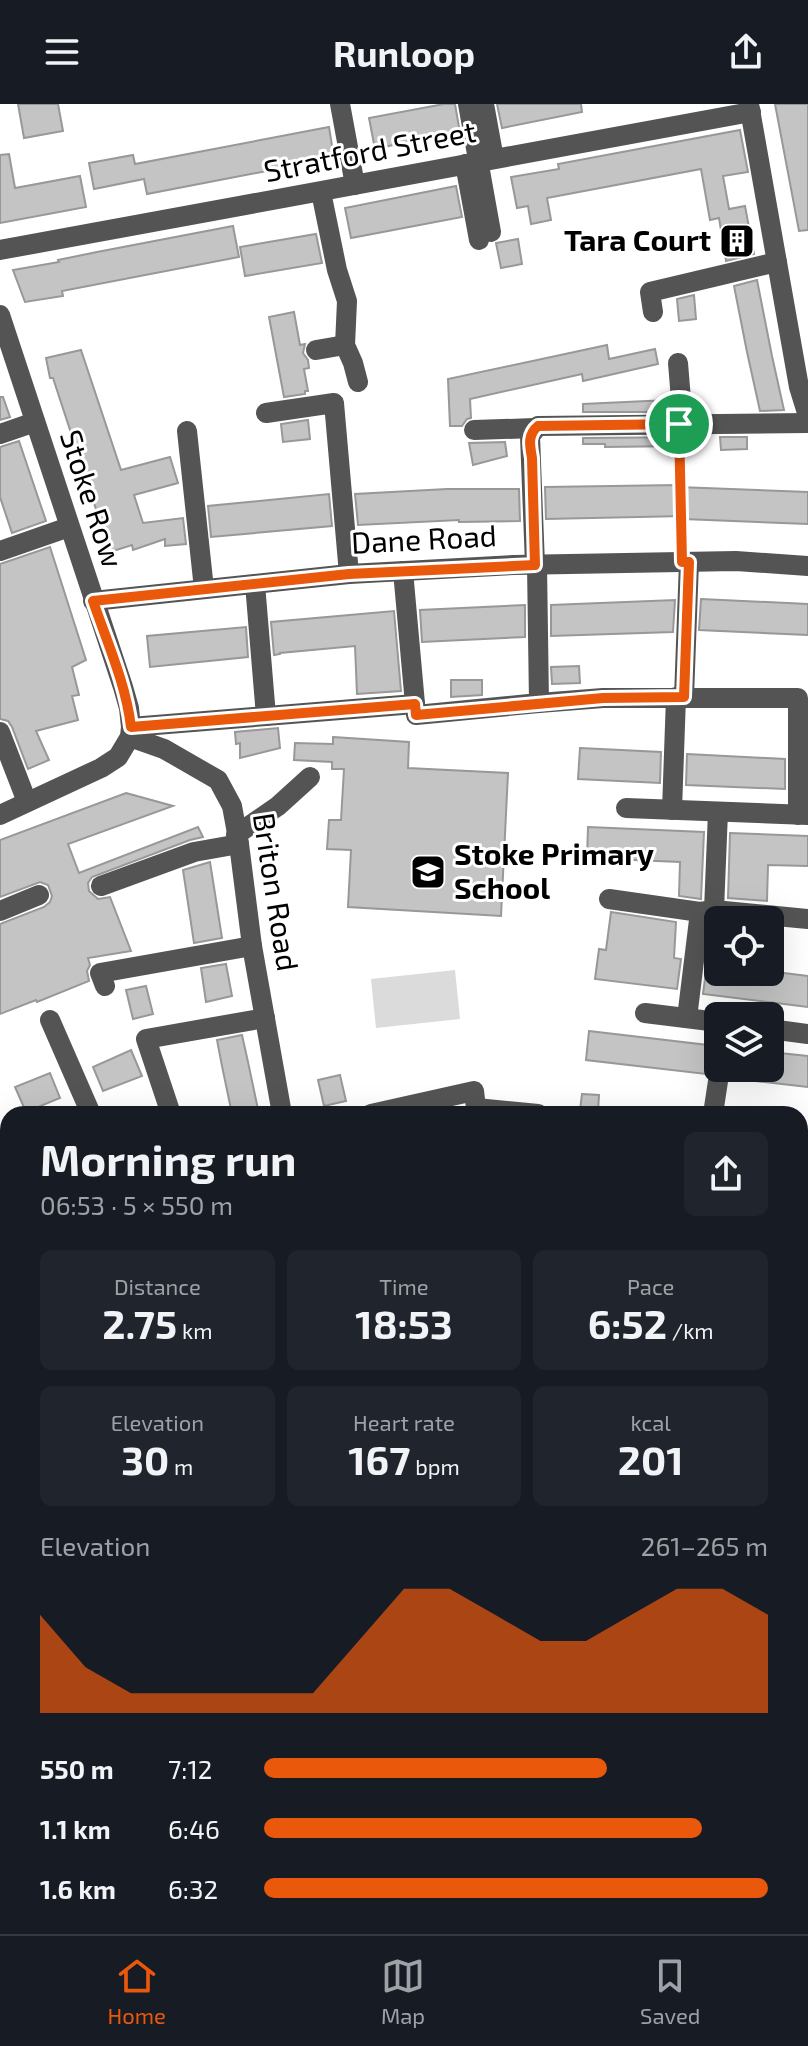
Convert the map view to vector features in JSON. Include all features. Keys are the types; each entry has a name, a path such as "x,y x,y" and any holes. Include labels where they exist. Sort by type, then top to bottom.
{"street":[{"path":"340,104 355,185"},
{"path":"468,104 480,162"},
{"path":"484,104 480,162 485,236"},
{"path":"750,108 799,387 808,416"},
{"name":"Stratford Street","path":"0,250 480,162 750,108"},
{"path":"321,192 337,270 347,301 345,345 356,369 358,382"},
{"path":"653,312 650,292 777,262"},
{"name":"Stoke Row","path":"0,315 123,687 129,708 130,732"},
{"path":"316,350 345,345"},
{"path":"678,363 681,424"},
{"path":"266,413 334,403 349,574"},
{"path":"0,434 35,422"},
{"path":"474,430 582,425 808,423"},
{"path":"535,428 530,436 539,703"},
{"path":"187,431 204,589"},
{"path":"0,551 69,527"},
{"name":"Dane Road","path":"93,601 403,571 736,561 808,566"},
{"path":"672,810 685,562"},
{"path":"403,571 416,715 603,698 798,698 803,815 626,808"},
{"path":"255,584 266,716"},
{"path":"0,815 101,768 118,757 130,732 266,716 415,704"},
{"path":"0,732 27,802"},
{"name":"Briton Road","path":"130,732 218,780 232,806 252,946 281,1106"},
{"path":"101,886 238,839 310,777"},
{"path":"708,906 718,812"},
{"path":"0,911 39,895"},
{"path":"609,899 704,911"},
{"path":"784,917 808,919"},
{"path":"687,1018 704,927"},
{"path":"105,986 100,973 252,946"},
{"path":"645,1013 704,1020"},
{"path":"168,1106 146,1039 265,1018"},
{"path":"50,1020 88,1106"},
{"path":"784,1031 808,1034"},
{"path":"714,1106 718,1082"},
{"path":"407,1106 474,1091 476,1106"}],"path":[{"path":"681,424 685,562"}],"shaded area":[{"path":"455,970 460,1019 376,1028 371,979"}],"building":[{"path":"18,104 58,104 63,131 24,138"},
{"path":"455,104 460,133 375,149 369,118"},
{"path":"497,104 581,104 582,112 502,128"},
{"path":"775,104 808,104 808,230 799,231"},
{"path":"329,127 334,158 147,194 144,179 94,189 89,163 133,155 135,164"},
{"path":"740,130 748,172 723,176 729,209 745,206 754,254 726,261 719,218 710,220 701,169 547,198 551,220 531,224 528,206 517,208 511,177 559,169 558,164"},
{"path":"9,154 15,188 80,176 86,207 0,223 0,155"},
{"path":"456,186 462,217 351,238 345,208"},
{"path":"233,226 239,257 62,291 63,296 25,302 13,270 97,252"},
{"path":"316,234 322,263 245,276 240,247"},
{"path":"518,239 522,264 501,268 496,243"},
{"path":"757,280 784,410 760,411 747,352 734,286"},
{"path":"694,295 696,319 679,321 677,299"},
{"path":"294,312 300,345 305,344 303,353 308,360 309,368 304,369 308,391 284,397 269,317"},
{"path":"607,345 609,359 655,349 658,364 583,381 582,374 470,399 471,418 462,426 450,426 448,379"},
{"path":"81,350 121,470 170,457 178,483 134,495 143,523 183,518 186,544 165,546 165,539 133,550 132,545 110,552 53,378 50,378 46,358"},
{"path":"0,397 3,397 10,417 0,420"},
{"path":"668,400 669,412 583,412 583,404"},
{"path":"308,420 310,439 283,442 281,424"},
{"path":"700,437 701,447 605,447 605,444 583,444 583,438"},
{"path":"720,437 747,437 747,449 721,450"},
{"path":"19,441 46,521 12,533 0,497 0,447"},
{"path":"505,442 507,456 473,465 469,443"},
{"path":"678,485 808,492 808,524 684,519 685,516 546,519 545,487"},
{"path":"519,489 520,521 459,520 358,525 355,494"},
{"path":"329,494 332,526 211,537 208,506"},
{"path":"50,547 86,660 72,667 79,695 72,696 78,720 36,731 49,760 28,769 12,727 8,721 0,719 0,564"},
{"path":"701,599 808,604 808,635 699,630"},
{"path":"675,600 673,632 551,636 551,605"},
{"path":"525,605 525,637 422,642 420,610"},
{"path":"394,611 401,691 357,694 355,646 274,655 271,622"},
{"path":"246,627 248,657 150,667 147,636"},
{"path":"579,666 580,683 552,684 551,667"},
{"path":"451,680 482,680 482,695 451,697"},
{"path":"278,728 280,748 240,758 240,743 236,744 235,732"},
{"path":"333,737 409,742 408,768 508,773 501,916 348,907 351,850 327,849 329,820 341,820 344,769 332,769 332,762 294,760 295,743 333,744"},
{"path":"580,748 661,752 660,783 578,779"},
{"path":"687,754 785,759 785,789 686,785"},
{"path":"126,793 173,806 68,844 79,873 198,827 203,837 92,877 88,883 89,891 98,899 110,897 131,951 88,958 89,981 0,1014 0,924 44,907 52,896 48,885 40,882 0,897 0,840"},
{"path":"588,827 704,832 701,899 679,896 680,862 587,858"},
{"path":"730,833 808,836 808,866 768,865 767,901 728,898"},
{"path":"210,862 222,938 194,943 183,870"},
{"path":"611,912 676,922 674,958 681,959 677,989 595,979 599,949 606,950"},
{"path":"226,964 232,996 206,1002 201,968"},
{"path":"784,973 808,976 808,1007 703,994 704,986 784,986"},
{"path":"146,986 153,1014 133,1019 126,990"},
{"path":"589,1031 704,1045 704,1074 586,1060"},
{"path":"242,1035 257,1106 230,1106 217,1040"},
{"path":"131,1050 142,1076 103,1091 93,1067"},
{"path":"784,1053 808,1056 808,1087 764,1082 784,1082"},
{"path":"50,1073 60,1098 41,1106 23,1106 15,1087"},
{"path":"340,1075 346,1101 324,1106 318,1080"},
{"path":"582,1094 599,1095 598,1106 580,1106"}],"place":[{"name":"Tara Court","path":"737,241"},
{"name":"Stoke Primary School","path":"428,872"}],"route":[{"path":"679,424 682,562 689,562 684,697 603,698 416,715 415,704 131,727 123,687 93,601 349,574 535,565 530,446 533,430 538,426 679,424"}]}
